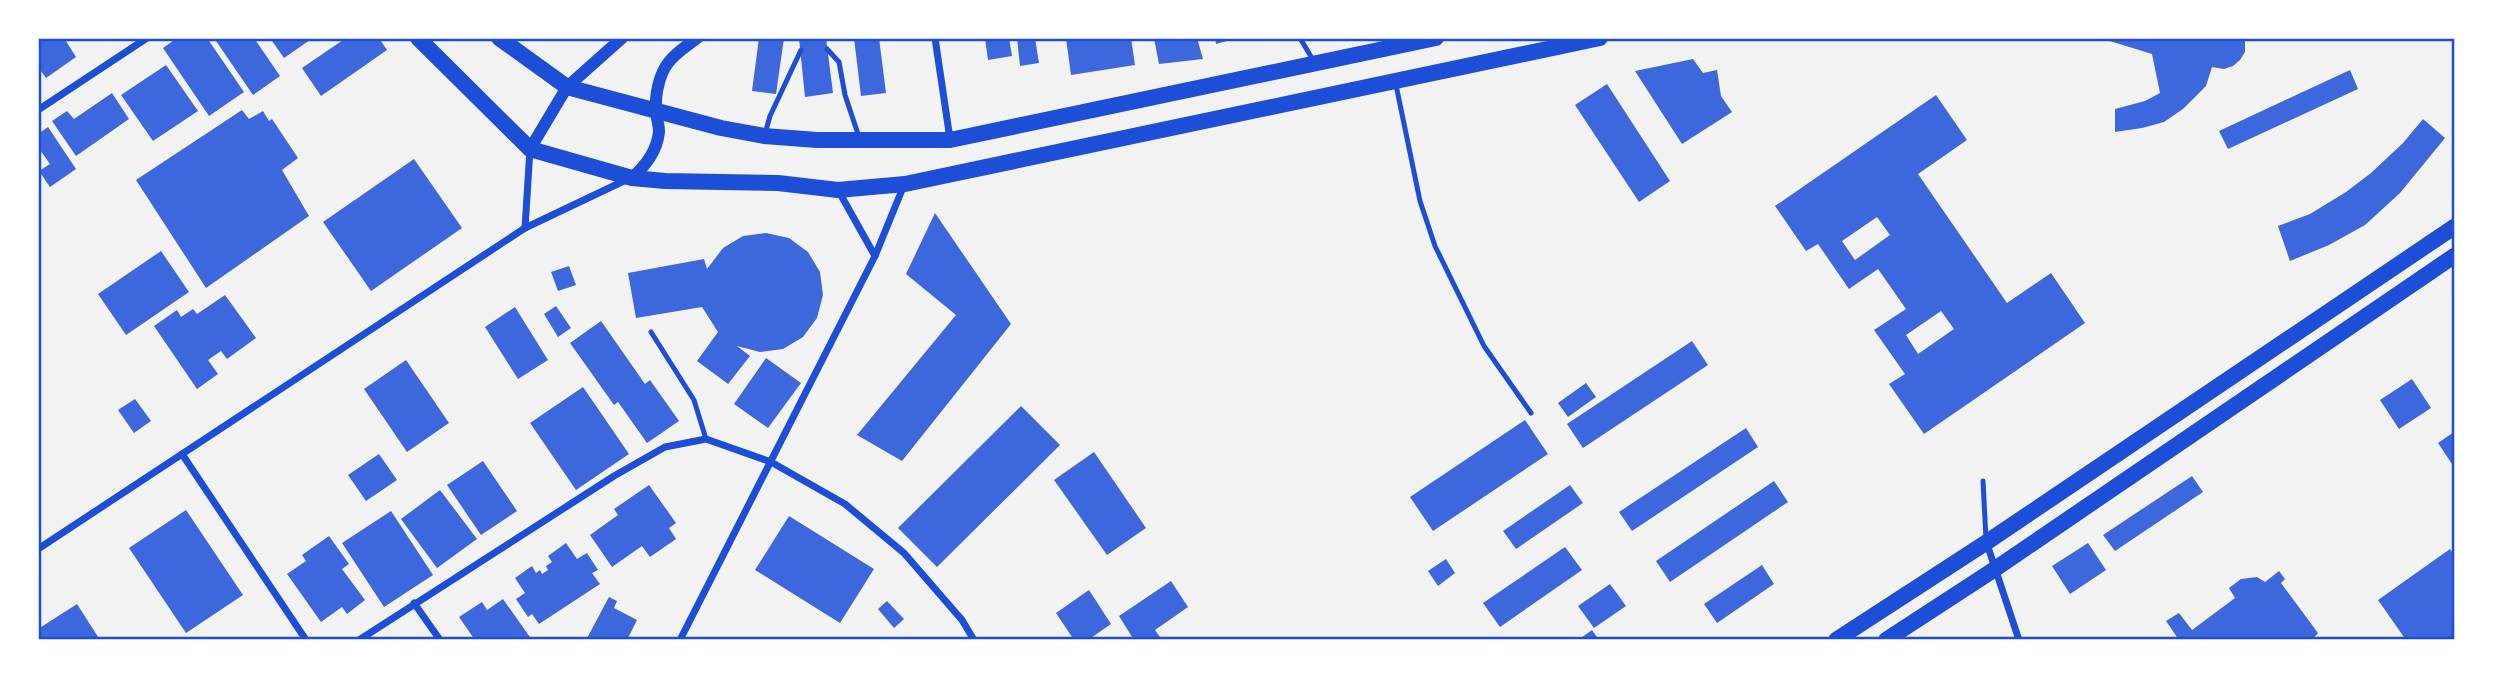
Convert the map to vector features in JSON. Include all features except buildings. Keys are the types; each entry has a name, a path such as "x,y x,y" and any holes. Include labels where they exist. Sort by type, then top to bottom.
{"main road":[{"path":"418,38 530,149 632,177 665,181 778,183 838,190 905,184 1600,38"},
{"path":"499,38 567,87 656,108 721,128 764,136 817,140 950,140 1436,38"},
{"path":"1836,639 1987,542 2455,227"},
{"path":"1886,639 1995,569 2455,256"}],"street":[{"path":"38,110 147,38"},
{"path":"526,228 530,149 567,87 622,38"},
{"path":"38,549 526,228 632,177 645,167 654,152 659,131 656,108 659,82 667,64 697,38"},
{"path":"936,38 950,140"},
{"path":"680,639 875,257 905,184"},
{"path":"838,190 875,257"},
{"path":"359,639 602,484 665,447 706,439 771,462 845,503 904,553 962,620 974,639"},
{"path":"182,454 306,639"},
{"path":"1987,542 2019,639"},
{"path":"414,603 440,639"}],"lane":[{"path":"1300,38 1315,63"},
{"path":"828,49 839,62 845,95 860,140"},
{"path":"764,136 770,116 800,50"},
{"path":"1396,82 1420,201 1435,246 1484,346 1531,413"},
{"path":"651,332 694,400 706,439"},
{"path":"1983,481 1987,542"}]}
